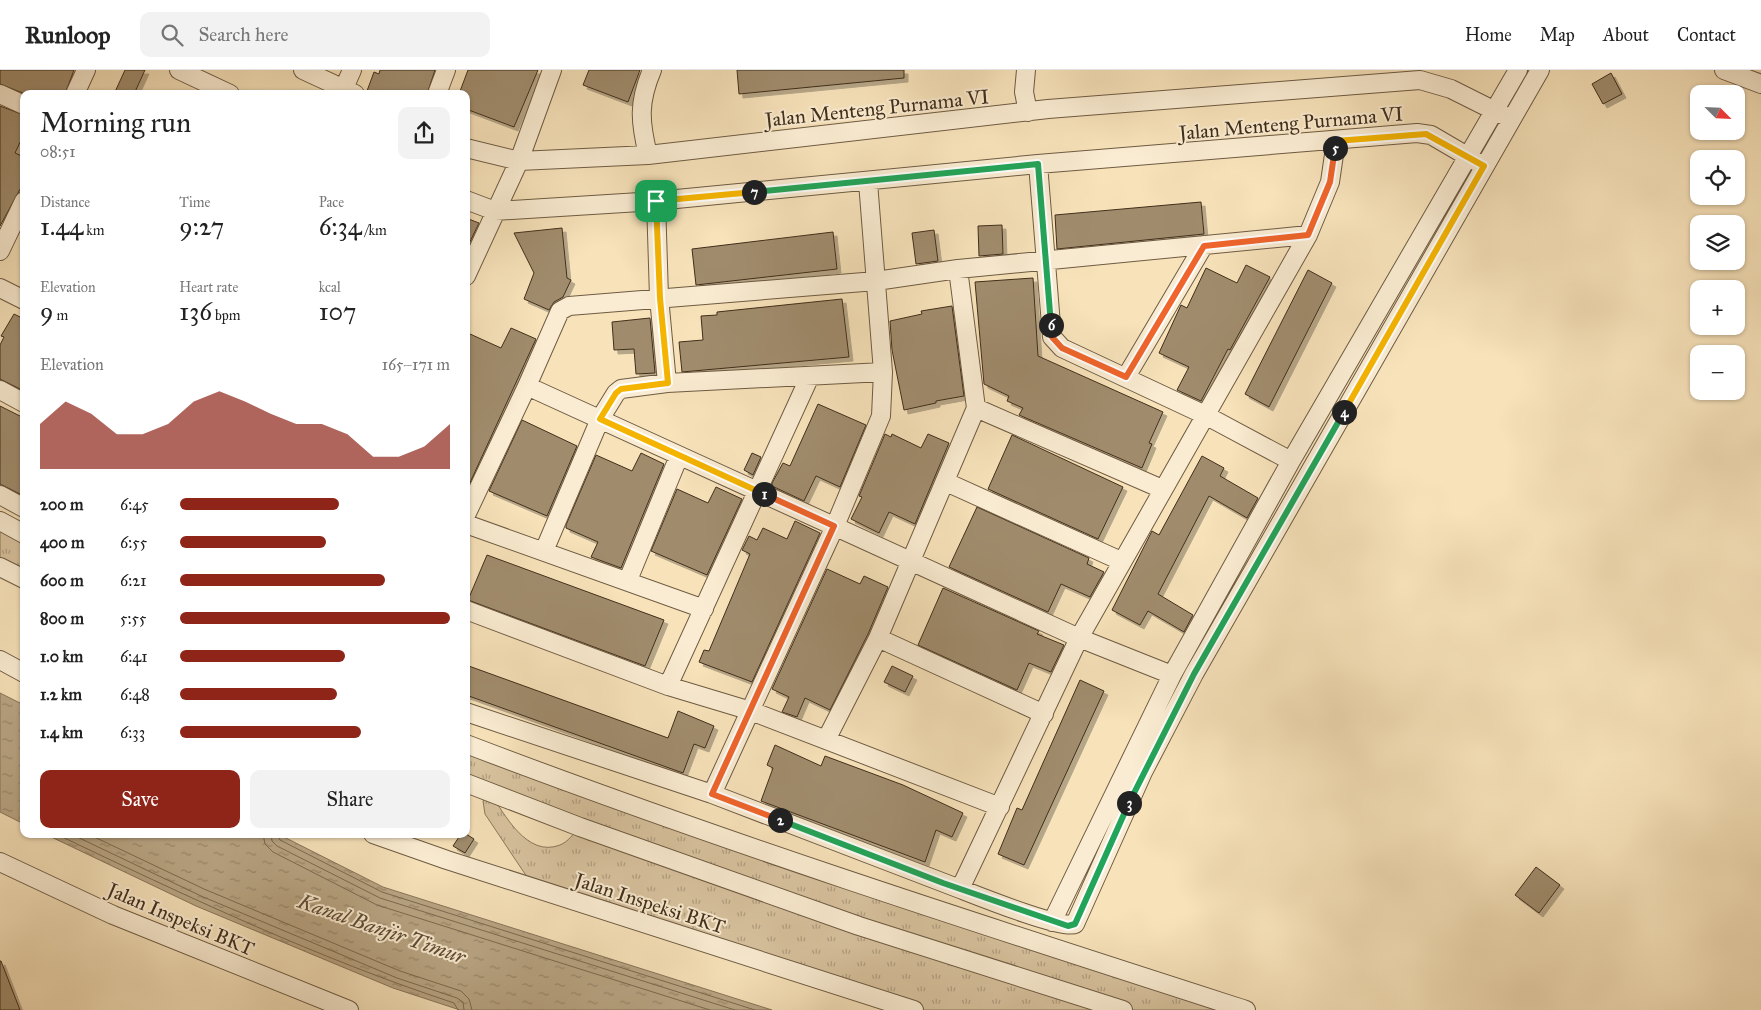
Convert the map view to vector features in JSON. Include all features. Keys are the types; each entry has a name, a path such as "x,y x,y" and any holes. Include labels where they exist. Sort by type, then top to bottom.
{"street":[{"path":"77,90 86,70"},
{"path":"179,70 222,90"},
{"path":"303,70 347,90"},
{"path":"349,90 352,70"},
{"path":"438,90 446,70"},
{"path":"470,267 516,166 552,70"},
{"path":"648,155 640,125 642,100 652,70"},
{"path":"1026,70 1024,92 1028,112"},
{"path":"1504,115 1518,70"},
{"path":"1052,922 1172,675 1291,461 1504,115 1540,70"},
{"path":"1724,70 1761,84"},
{"name":"Jalan Menteng Purnama VI","path":"470,149 516,166 648,155 1028,112 1048,108 1382,76 1438,83 1504,115"},
{"path":"0,94 20,103"},
{"name":"Jalan Menteng Purnama VI","path":"470,201 498,205 656,201 868,182 1038,164 1426,134 1477,161"},
{"path":"960,889 1079,638 1308,235 1330,182 1336,141"},
{"path":"470,713 712,794 960,889 1052,922 1068,926 1075,924 1143,772 1194,674 1477,161"},
{"path":"1038,164 1052,337 1056,342 1062,348 1206,415 1291,461"},
{"path":"712,794 834,526 881,416 883,372 868,182"},
{"path":"656,201 660,298 668,383"},
{"path":"0,251 20,208"},
{"path":"470,507 560,311 569,306 876,281 958,269 1308,235"},
{"path":"1126,377 1204,246"},
{"path":"826,740 878,638 976,408 958,269"},
{"path":"0,288 20,298"},
{"path":"544,551 600,419 616,393 621,389 668,383 883,372"},
{"path":"668,686 756,490 810,376"},
{"path":"527,386 1079,638 1172,675"},
{"path":"0,390 20,401"},
{"path":"976,408 1162,489"},
{"path":"628,580 679,456"},
{"path":"946,482 1121,562"},
{"path":"0,495 20,506"},
{"path":"0,521 20,532"},
{"path":"470,525 704,608"},
{"path":"0,567 20,577"},
{"path":"470,612 668,686 751,711 1000,807"},
{"path":"878,638 1044,714"},
{"path":"0,660 20,671"},
{"path":"470,746 583,789 873,889 1246,1010"},
{"path":"470,785 580,827 859,926 1124,1010"},
{"name":"Jalan Inspeksi BKT","path":"385,838 474,869 914,1010"},
{"name":"Jalan Inspeksi BKT","path":"0,862 113,915 349,1010"}],"green space":[{"path":"0,521 20,532 20,577 0,567"},
{"path":"470,747 1247,1010 917,1010 535,889 485,814 483,801 490,792 518,832 527,840 537,845 548,847 563,844 580,827 470,784"}],"water":[{"path":"0,693 20,703 20,822 0,812"},
{"name":"Kanal Banjir Timur","path":"53,838 286,838 383,887 772,1010 460,1010 393,988 196,906"}],"building":[{"path":"0,70 74,70 66,90 20,90 20,92 0,84"},
{"path":"125,70 145,70 136,90 116,90"},
{"path":"380,70 435,70 428,90 367,90 374,72 379,74"},
{"path":"468,70 538,70 514,127 470,110 470,90 460,90"},
{"path":"589,70 640,70 628,102 583,85"},
{"path":"737,70 904,70 904,78 739,94"},
{"path":"1611,73 1622,94 1603,104 1592,84"},
{"path":"0,106 20,114 20,142 15,153 20,155 20,189 0,226"},
{"path":"1201,202 1204,234 1057,249 1055,215"},
{"path":"470,220 479,223 470,242"},
{"path":"1002,225 1003,254 979,256 978,226"},
{"path":"562,228 567,278 571,280 563,297 554,302 549,310 524,299 534,273 514,233"},
{"path":"934,230 938,261 916,264 912,233"},
{"path":"833,232 837,269 696,285 692,249"},
{"path":"1246,265 1270,277 1230,350 1228,349 1201,401 1177,390 1189,367 1159,353 1181,305 1187,308 1206,268 1237,283"},
{"path":"1308,270 1332,283 1269,407 1245,394"},
{"path":"1033,278 1038,356 1163,412 1149,443 1152,444 1142,468 1019,415 1023,408 1007,401 1009,396 984,384 975,282"},
{"path":"842,299 849,357 682,372 679,342 703,340 701,316 717,315 717,312"},
{"path":"952,306 964,396 904,410 892,350 890,321 922,314 921,311"},
{"path":"14,314 20,317 20,389 0,379 0,345 4,337 1,336"},
{"path":"650,318 655,373 636,374 634,349 614,350 612,322"},
{"path":"511,328 536,339 470,483 470,334 501,348"},
{"path":"818,404 866,425 840,487 816,476 804,501 772,486 772,483 783,463 790,466"},
{"path":"0,406 20,416 20,494 0,484"},
{"path":"522,420 577,446 547,516 489,491"},
{"path":"885,434 891,437 892,434 921,448 928,434 949,443 915,524 889,512 879,533 851,519 862,497 859,496"},
{"path":"1012,435 1123,487 1098,539 988,489"},
{"path":"641,453 664,464 621,568 591,557 598,542 566,528 566,525 596,455 632,471"},
{"path":"752,453 761,457 753,475 744,470"},
{"path":"1202,456 1224,468 1220,476 1258,498 1247,518 1209,496 1158,594 1193,615 1184,632 1148,611 1140,625 1112,610 1152,531 1159,535"},
{"path":"716,487 742,499 707,575 651,551 677,489 708,503"},
{"path":"977,507 1089,558 1087,564 1104,572 1090,597 1061,584 1048,612 949,567"},
{"path":"795,521 820,533 752,682 699,662 704,650 709,651 750,554 742,550 749,536 757,540 763,528 787,539"},
{"path":"487,555 664,620 645,666 470,601 470,595"},
{"path":"827,569 860,584 864,576 888,587 868,634 830,710 805,698 797,717 782,712 789,697 772,689"},
{"path":"943,588 1039,631 1037,634 1064,645 1051,672 1029,663 1017,690 918,645"},
{"path":"470,666 668,738 678,711 714,726 705,748 694,744 683,773 470,696"},
{"path":"892,666 913,676 905,692 884,682"},
{"path":"1080,680 1104,691 1024,865 998,854 1017,808 1022,810"},
{"path":"775,745 821,766 825,756 903,785 963,813 952,837 936,830 925,862 761,801 773,768 767,765"},
{"path":"470,836 474,839 465,853 453,846 458,838"},
{"path":"1536,867 1560,885 1539,913 1515,895"},
{"path":"1,961 20,1010 0,1010"}],"route":[{"path":"1417,133 1426,134 1445,142 1484,166 1194,674 1143,772 1075,924 1072,926 1052,922 943,883 712,794 834,526 600,419 616,393 621,389 668,383 660,298 656,201 868,182 1038,164 1052,337 1062,348 1126,377 1204,246 1308,235 1324,201 1330,182 1336,141 1417,133"}]}
